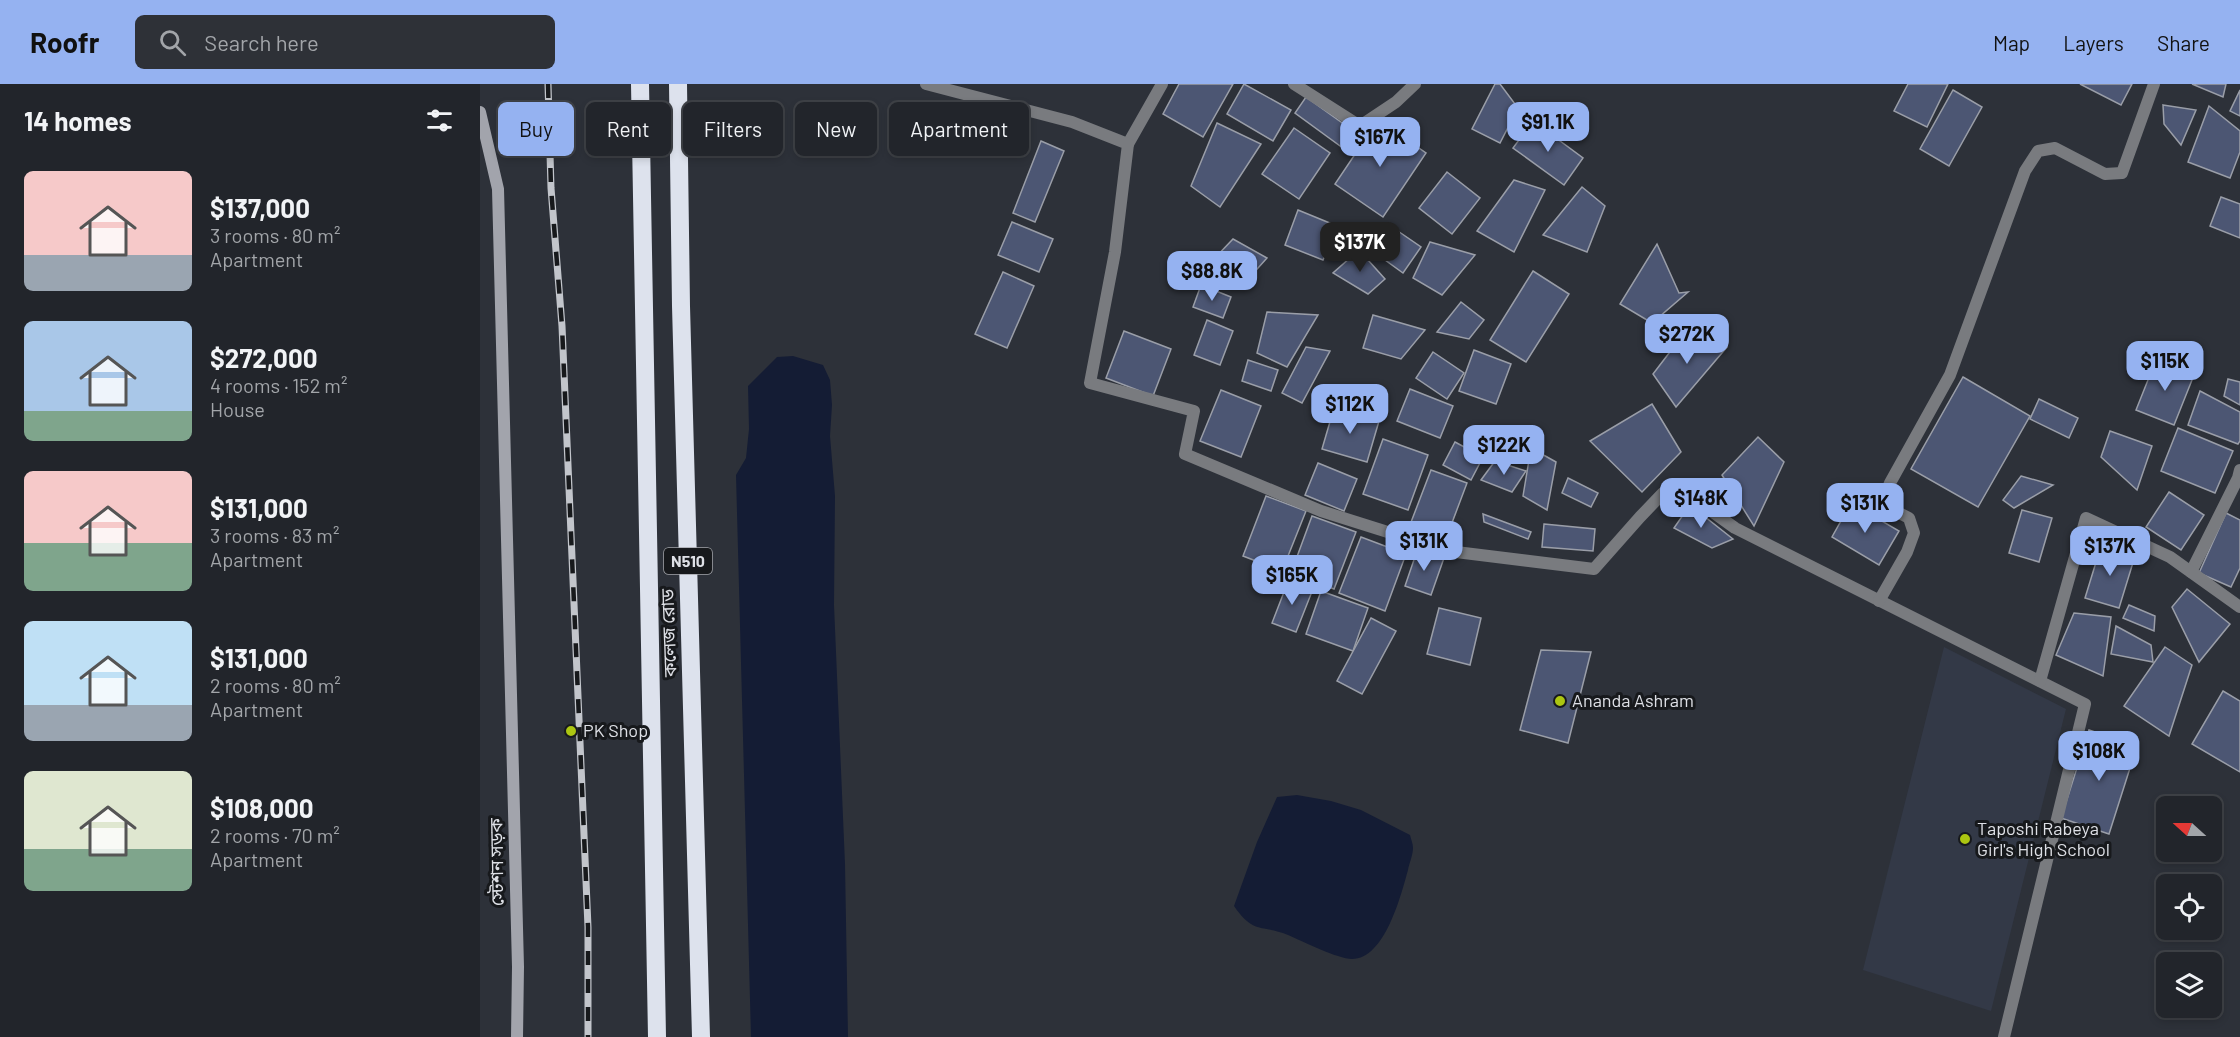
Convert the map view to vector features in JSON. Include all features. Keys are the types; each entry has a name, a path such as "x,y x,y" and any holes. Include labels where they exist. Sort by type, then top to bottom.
{"highway":[{"name":"কলেজ রোড","path":"640,84 657,1037"},
{"name":"কলেজ রোড","path":"678,84 681,306 701,1037"}],"street":[{"path":"926,84 1072,122 1128,144"},
{"path":"1162,84 1128,144 1114,252 1090,383 1194,411 1185,454 1321,511 1448,551 1594,569 1663,493 1689,495 1735,528 2085,704 2004,1037"},
{"path":"1294,84 1360,126 1396,102 1415,84"},
{"path":"1880,601 1907,552 1914,533 1909,518 1891,509 1886,495 1890,483 1950,375 2025,171 2038,151 2055,148 2105,174 2122,173 2154,84"},
{"name":"স্টেশন সড়ক","path":"480,112 498,189 518,967 517,1037"},
{"path":"2191,572 2240,470"},
{"path":"2040,681 2086,518 2170,557 2240,607"}],"shaded area":[{"name":"Taposhi Rabeya Girl's High School","path":"1944,647 2066,709 1991,1011 1863,970"}],"water":[{"path":"793,356 823,365 830,380 832,405 830,436 835,496 834,605 845,864 848,1037 751,1037 736,475 746,458 749,429 748,386 777,357"},
{"path":"1297,795 1331,801 1361,810 1410,835 1413,846 1412,854 1396,909 1390,924 1374,949 1364,956 1352,959 1338,956 1288,935 1258,927 1247,921 1234,906 1257,842 1277,797"}],"building":[{"path":"1179,84 1233,84 1203,137 1163,114"},
{"path":"1244,84 1291,110 1273,141 1227,114"},
{"path":"1495,84 1500,84 1518,108 1500,143 1472,129"},
{"path":"1908,84 1948,84 1927,127 1894,111"},
{"path":"2080,84 2132,84 2121,105"},
{"path":"2192,84 2226,84 2223,97"},
{"path":"1953,90 1982,107 1949,166 1920,149"},
{"path":"2240,90 2240,116 2230,111"},
{"path":"1306,97 1359,135 1347,151 1295,113"},
{"path":"2163,105 2196,110 2181,145 2164,124"},
{"path":"2209,106 2240,131 2240,152 2230,178 2188,162"},
{"path":"1378,120 1426,153 1383,217 1335,184"},
{"path":"1533,121 1583,158 1564,185 1513,148"},
{"path":"1217,123 1261,144 1220,207 1191,186"},
{"path":"1294,128 1330,153 1299,199 1262,174"},
{"path":"1041,141 1064,151 1035,222 1013,213"},
{"path":"1447,172 1480,198 1452,234 1419,208"},
{"path":"1514,180 1545,190 1514,252 1477,231"},
{"path":"1582,187 1605,206 1587,252 1543,235"},
{"path":"2221,197 2240,204 2240,238 2210,226"},
{"path":"1298,210 1337,226 1323,260 1285,245"},
{"path":"1012,222 1053,239 1039,272 998,255"},
{"path":"1392,227 1421,247 1403,273 1374,252"},
{"path":"1233,239 1267,258 1249,278 1213,260"},
{"path":"1430,242 1475,255 1442,295 1413,278"},
{"path":"1657,244 1679,293 1688,292 1652,323 1620,304"},
{"path":"1359,250 1385,279 1368,294 1333,273"},
{"path":"1533,271 1569,294 1526,362 1490,340"},
{"path":"1003,272 1034,286 1007,348 975,334"},
{"path":"1201,285 1231,297 1223,318 1193,307"},
{"path":"1461,302 1484,320 1469,339 1437,332"},
{"path":"1267,312 1318,315 1287,367 1257,353"},
{"path":"1373,315 1425,330 1401,359 1363,348"},
{"path":"1207,320 1233,331 1220,365 1194,355"},
{"path":"1124,331 1171,349 1153,396 1106,378"},
{"path":"1686,331 1727,347 1676,407 1653,374"},
{"path":"1306,347 1330,351 1302,403 1282,393"},
{"path":"1474,350 1511,364 1496,404 1459,391"},
{"path":"1433,352 1464,373 1447,399 1416,378"},
{"path":"1248,360 1278,370 1271,391 1242,381"},
{"path":"2156,360 2194,375 2174,425 2136,410"},
{"path":"1963,377 2030,416 1978,507 1911,469"},
{"path":"2228,379 2240,382 2240,405 2224,396"},
{"path":"1410,389 1453,406 1440,438 1397,421"},
{"path":"1221,390 1261,406 1241,457 1200,441"},
{"path":"2200,391 2240,412 2240,441 2238,444 2188,425"},
{"path":"2039,399 2078,418 2069,438 2030,419"},
{"path":"1652,404 1681,452 1642,492 1590,441"},
{"path":"1334,408 1379,421 1367,462 1322,449"},
{"path":"2178,428 2233,451 2215,493 2161,471"},
{"path":"2110,431 2152,446 2137,490 2101,457"},
{"path":"1758,437 1784,462 1754,526 1722,475"},
{"path":"1383,439 1428,455 1408,510 1363,494"},
{"path":"1455,442 1483,457 1471,480 1443,465"},
{"path":"1531,448 1556,462 1547,510 1523,496"},
{"path":"1495,461 1526,471 1512,492 1481,480"},
{"path":"1318,463 1357,479 1344,511 1305,495"},
{"path":"1431,470 1467,483 1444,544 1408,530"},
{"path":"2021,476 2053,485 2014,508 2003,500"},
{"path":"1568,478 1598,493 1591,507 1562,493"},
{"path":"2169,492 2204,515 2181,550 2146,527"},
{"path":"1266,496 1306,511 1282,571 1243,556"},
{"path":"1851,503 1899,531 1879,565 1832,537"},
{"path":"1690,505 1733,539 1712,548 1674,528"},
{"path":"2022,510 2052,518 2039,562 2009,553"},
{"path":"2226,513 2240,520 2240,568 2231,587 2199,573"},
{"path":"1483,514 1531,532 1528,539 1484,522"},
{"path":"1312,516 1356,532 1334,589 1291,573"},
{"path":"1544,524 1595,529 1593,551 1542,547"},
{"path":"1361,537 1406,554 1385,611 1339,593"},
{"path":"2101,546 2135,556 2119,608 2085,598"},
{"path":"1418,548 1444,558 1431,595 1405,586"},
{"path":"1289,579 1313,589 1296,632 1272,623"},
{"path":"2187,589 2230,624 2199,662 2172,607"},
{"path":"1321,591 1368,608 1353,651 1306,634"},
{"path":"2129,605 2155,616 2154,631 2123,618"},
{"path":"1439,608 1481,618 1470,665 1427,654"},
{"path":"2074,613 2111,617 2103,676 2056,655"},
{"path":"1371,618 1396,631 1362,694 1337,681"},
{"path":"2116,626 2151,645 2153,662 2111,654"},
{"path":"2165,647 2192,665 2169,736 2124,706"},
{"path":"1541,650 1591,652 1568,743 1520,730"},
{"path":"2223,691 2240,701 2240,772 2192,744"},
{"path":"2089,730 2137,746 2109,834 2061,818"}],"railway":[{"path":"548,84 551,188 562,326 588,927 588,1037"}],"place":[{"name":"Ananda Ashram","path":"1560,701"},
{"name":"PK Shop","path":"571,731"},
{"name":"Taposhi Rabeya Girl's High School","path":"1965,839"}]}
